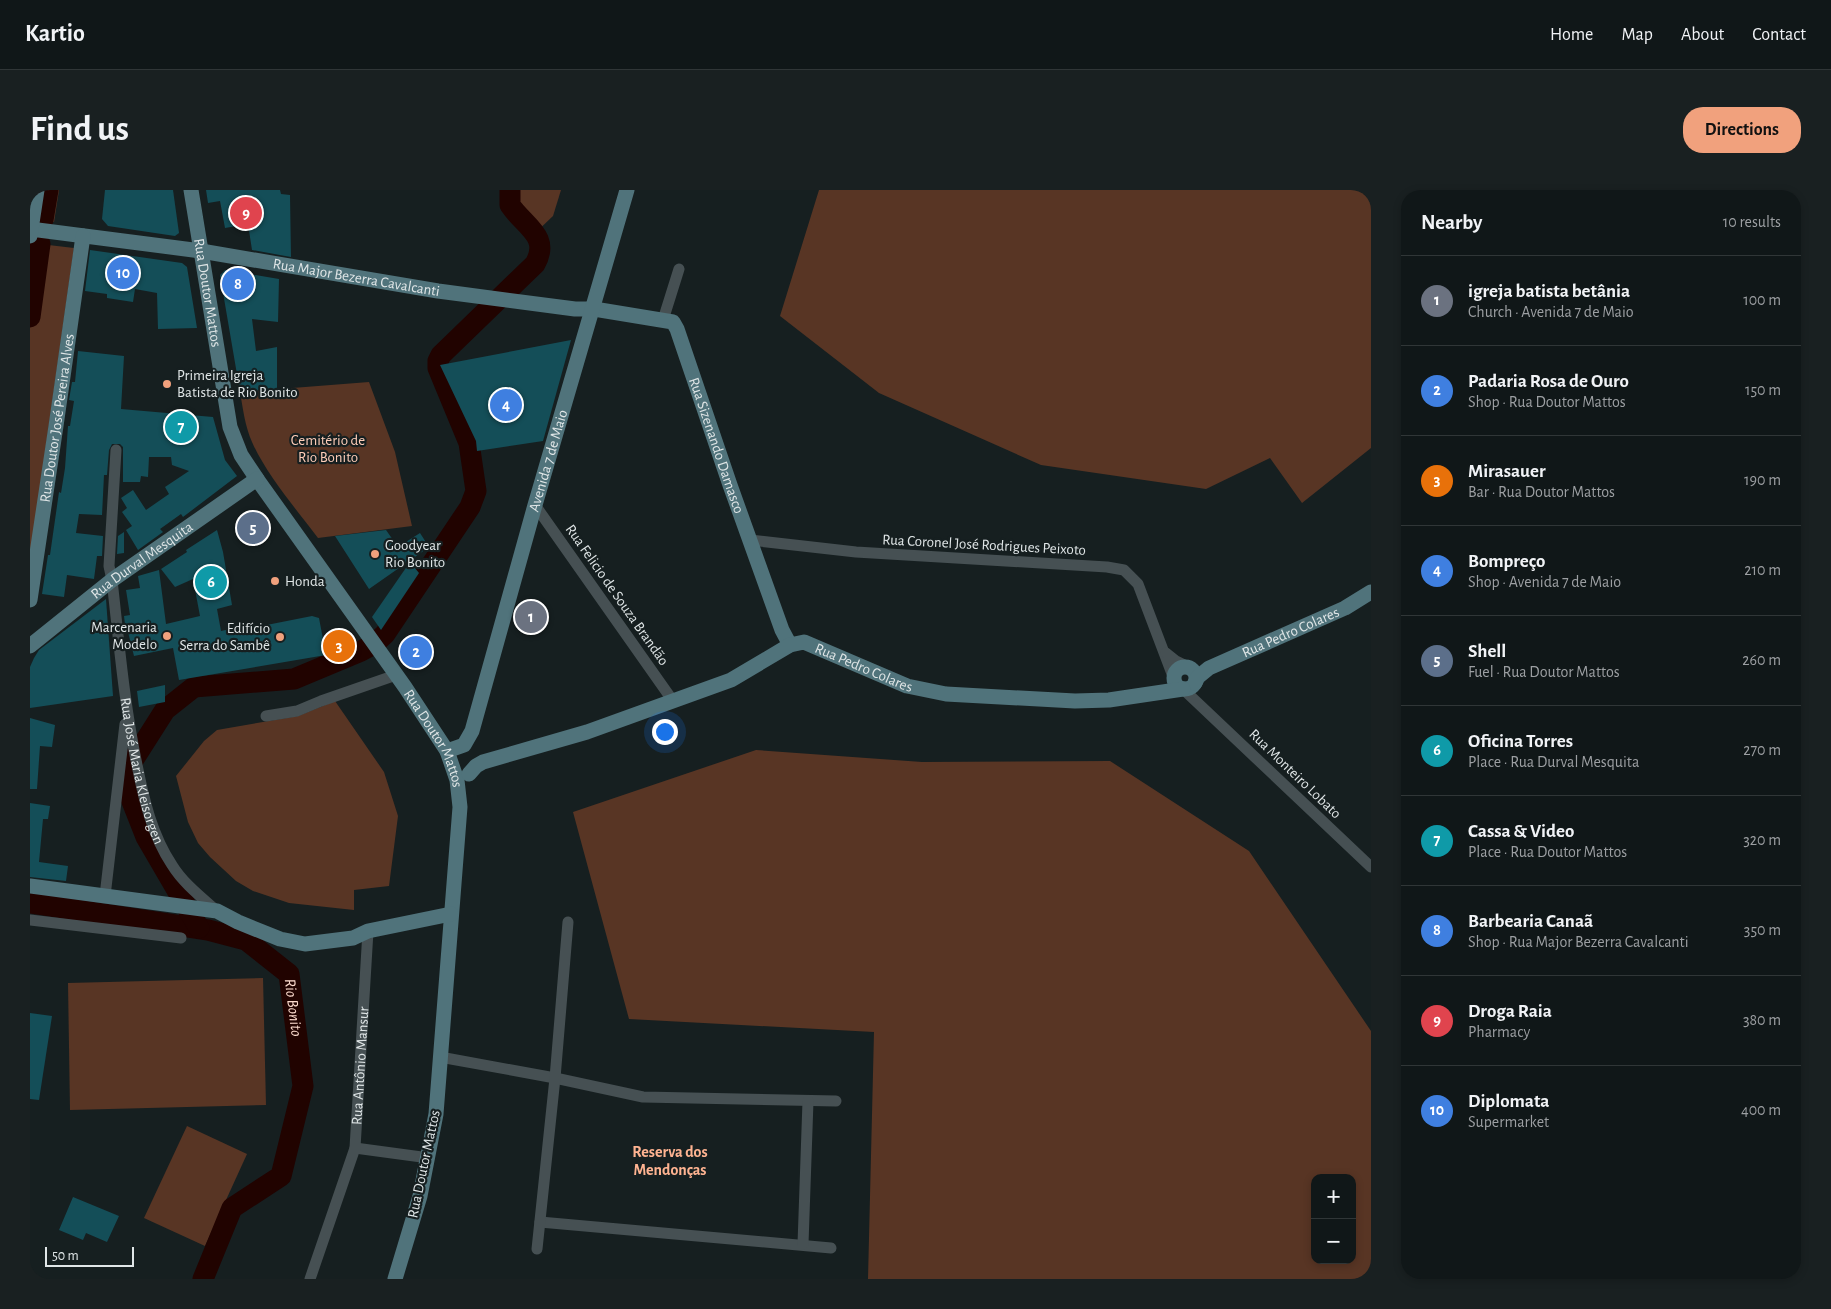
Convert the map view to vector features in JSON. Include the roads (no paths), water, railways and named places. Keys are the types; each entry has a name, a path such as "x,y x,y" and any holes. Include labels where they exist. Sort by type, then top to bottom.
{"street":[{"path":"30,231 37,190"},
{"name":"Rua Doutor Mattos","path":"191,190 230,427 241,455 396,675 447,751 458,780 460,807 436,1114 429,1158 420,1196 395,1279"},
{"name":"Avenida 7 de Maio","path":"447,751 464,745 472,731 627,190"},
{"name":"Rua Major Bezerra Cavalcanti","path":"30,231 201,251 430,289 575,309 594,309"},
{"name":"Rua Doutor José Pereira Alves","path":"30,600 84,236"},
{"path":"594,309 663,320 679,269"},
{"name":"Rua Sizenando Damasco","path":"663,320 673,322 678,329 750,540 782,630 790,645"},
{"name":"Rua José Maria Kleisorgen","path":"116,450 109,566 127,714 145,805 159,841 172,866 188,886 217,911 238,922 280,939 305,944 353,938 368,930"},
{"name":"Rua Durval Mesquita","path":"30,646 112,580 257,479"},
{"name":"Rua Felicio de Souza Brandão","path":"535,506 674,701"},
{"name":"Rua Coronel José Rodrigues Peixoto","path":"750,540 856,552 1107,567 1124,570 1138,584 1179,686"},
{"name":"Rua Pedro Colares","path":"790,645 808,643 907,686 946,694 1075,701 1109,700 1179,686 1209,668 1345,608 1371,592"},
{"path":"469,774 476,766 483,762 587,732 731,680 790,645"},
{"path":"1164,651 1195,673 1179,686"},
{"name":"Rua Pedro Colares","path":"1190,668 1209,668"},
{"path":"266,716 297,711 396,675"},
{"name":"Rua Monteiro Lobato","path":"1179,686 1371,867"},
{"path":"105,896 127,714"},
{"name":"Avenida 7 de Maio","path":"460,807 469,774 472,731"},
{"path":"30,886 217,911"},
{"path":"368,930 451,914"},
{"path":"30,920 181,938"},
{"path":"537,1249 555,1078 568,922"},
{"name":"Rua Antônio Mansur","path":"310,1279 355,1148 368,930"},
{"path":"440,1057 555,1078 643,1097 836,1101"},
{"path":"803,1244 808,1101"},
{"path":"355,1148 429,1158"},
{"path":"540,1222 831,1248"}],"waterway":[{"path":"43,220 48,190"},
{"path":"199,928 146,837 131,799 129,770 132,762 165,710 194,687 294,679 374,644 385,634 470,507 476,491 469,443 438,368 438,361 441,355 535,264 540,246 538,239 510,205 510,190"},
{"path":"30,317 40,244"},
{"name":"Rio Bonito","path":"30,903 208,930 246,940 289,974 303,1086 281,1176 232,1208 203,1279"}],"place":[{"name":"Droga Raia","path":"246,213"},
{"name":"Diplomata","path":"123,273"},
{"name":"Barbearia Canaã","path":"238,284"},
{"name":"Primeira Igreja Batista de Rio Bonito","path":"167,384"},
{"name":"Bompreço","path":"506,405"},
{"name":"Cassa & Video","path":"181,427"},
{"name":"Shell","path":"253,528"},
{"name":"Goodyear Rio Bonito","path":"375,554"},
{"name":"Honda","path":"275,581"},
{"name":"Oficina Torres","path":"211,582"},
{"name":"igreja batista betânia","path":"531,617"},
{"name":"Marcenaria Modelo","path":"167,636"},
{"name":"Edifício Serra do Sambê","path":"280,637"},
{"name":"Mirasauer","path":"339,646"},
{"name":"Padaria Rosa de Ouro","path":"416,652"}],"district":[{"name":"Reserva dos Mendonças","path":"670,1161"}],"park label":[{"name":"Cemitério de Rio Bonito","path":"328,448"}]}
